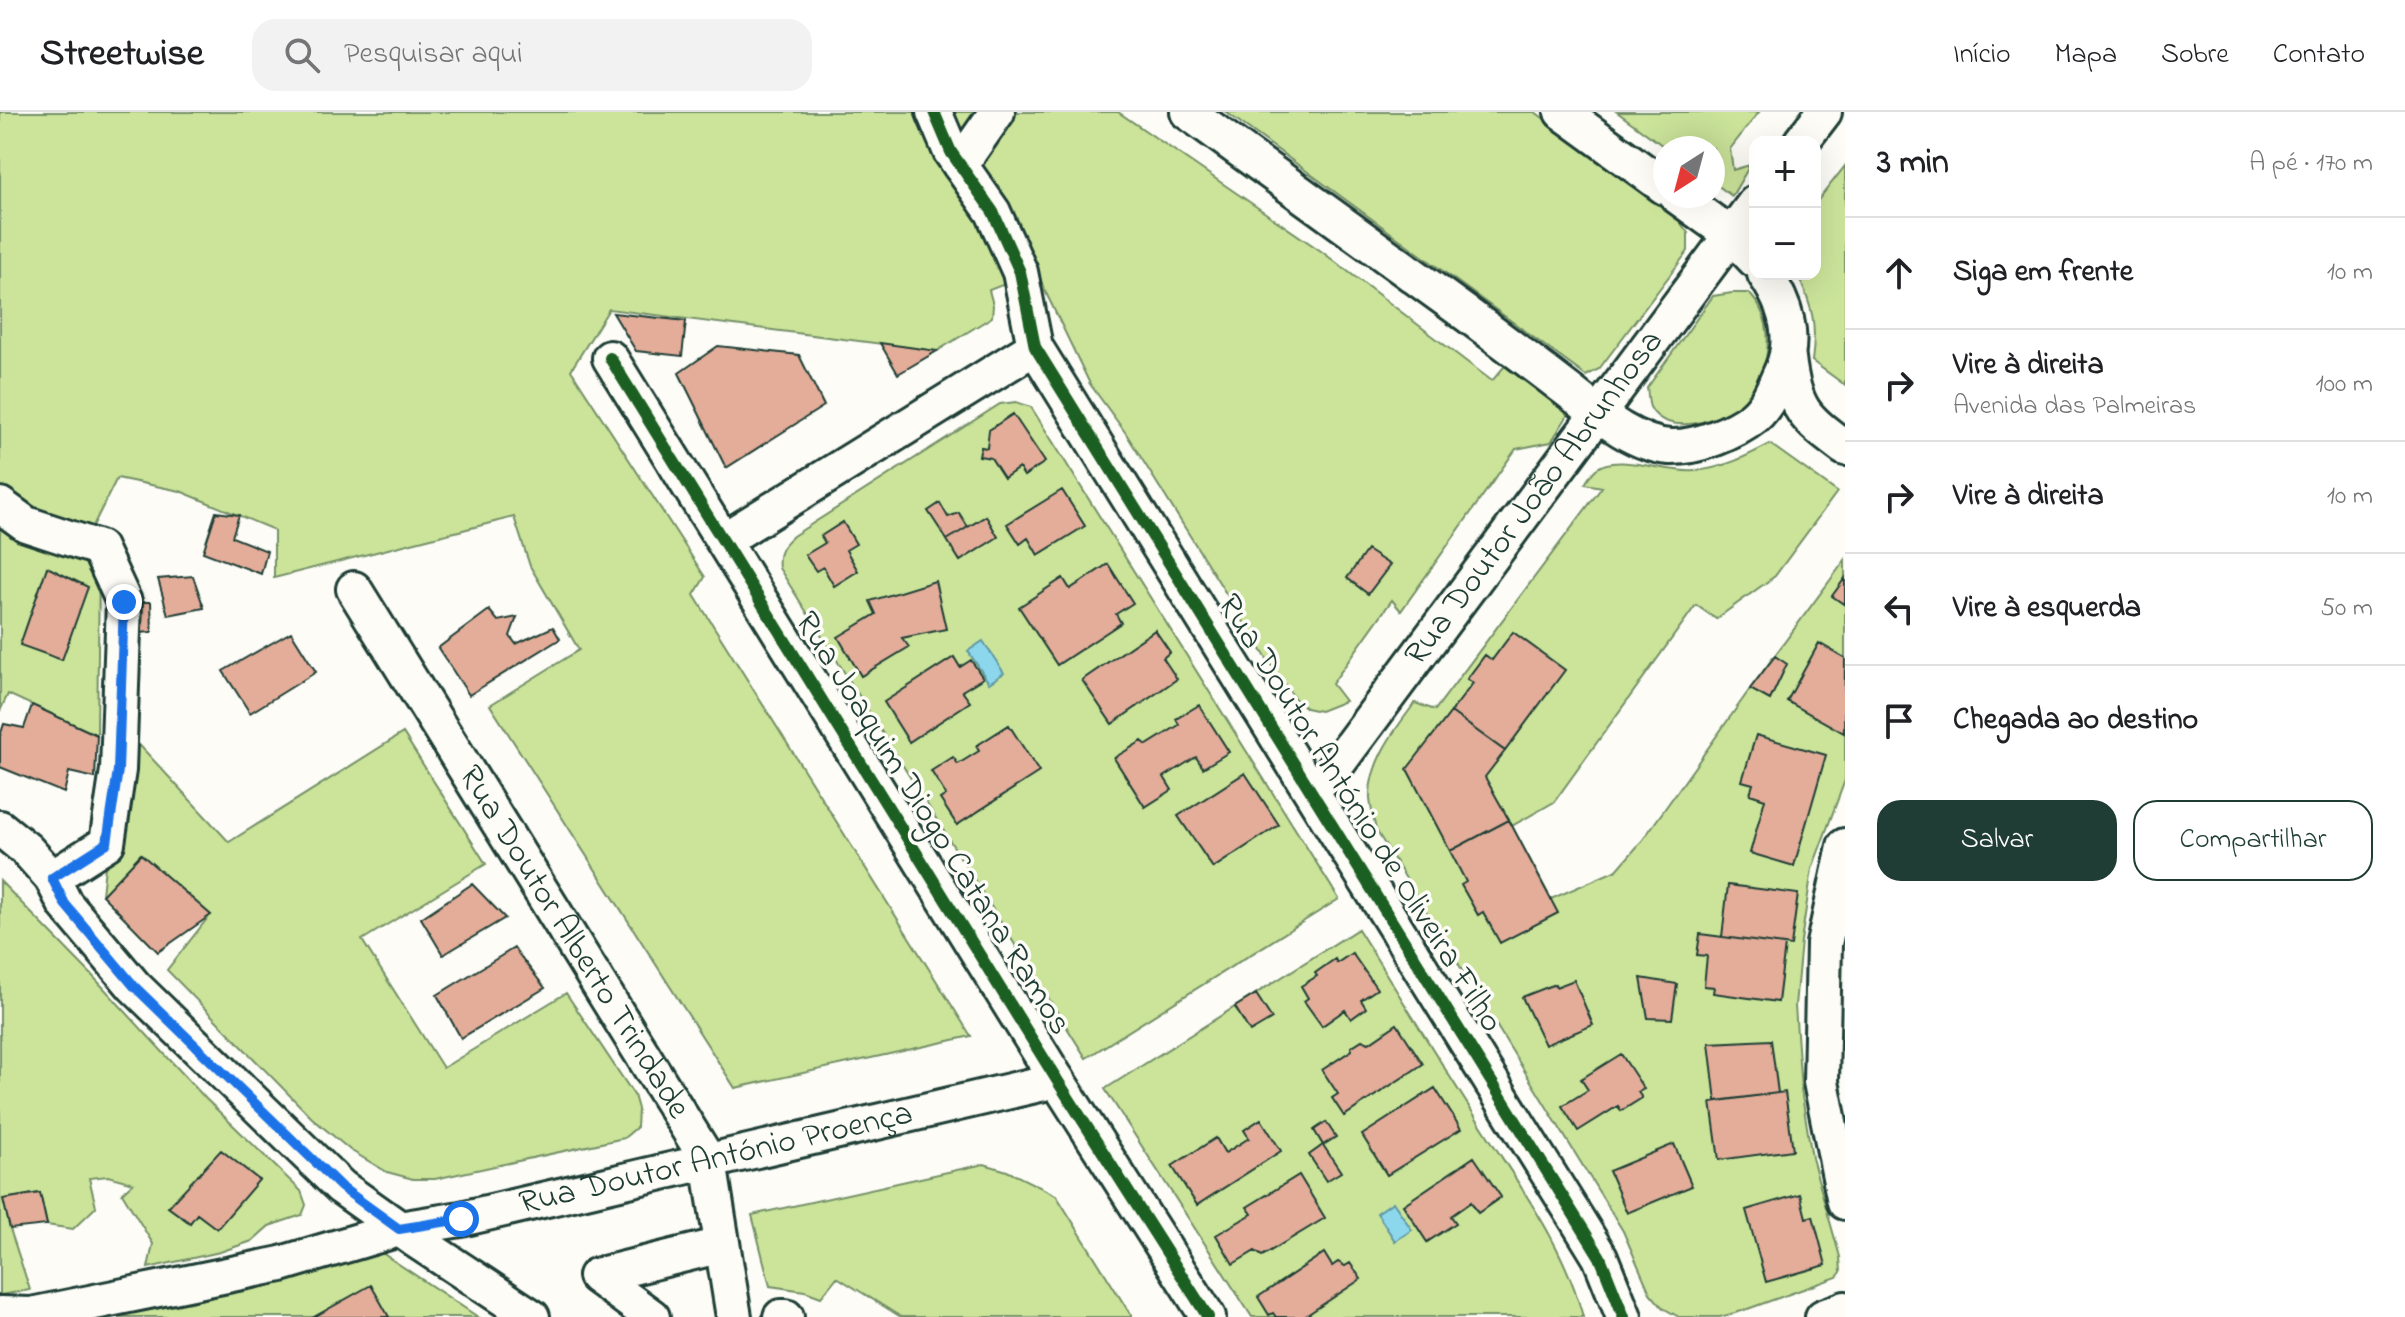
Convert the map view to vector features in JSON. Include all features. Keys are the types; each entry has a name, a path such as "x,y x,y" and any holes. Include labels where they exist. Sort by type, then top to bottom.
{"street":[{"path":"724,540 1035,347 1020,272 993,212 951,152 934,112"},
{"path":"960,165 997,112"},
{"path":"1188,112 1632,436 1669,447 1699,445 1755,416 1772,394 1788,358"},
{"path":"1562,112 1653,178"},
{"path":"1806,136 1824,112"},
{"path":"1694,208 1731,235 1749,254"},
{"name":"Rua Doutor João Abrunhosa","path":"1311,790 1332,771 1751,208"},
{"path":"1769,280 1778,294 1789,327 1791,389 1810,423 1845,448"},
{"name":"Rua Doutor António de Oliveira Filho","path":"1035,347 1600,1257 1628,1312"},
{"name":"Rua Joaquim Diogo Catana Ramos","path":"610,358 1057,1080 1208,1317"},
{"path":"1742,423 1783,420 1810,423"},
{"path":"0,505 26,524 99,548 124,602 118,770 107,843 52,878"},
{"name":"Rua Doutor Alberto Trindade","path":"354,589 709,1162 734,1317"},
{"path":"0,828 27,850 52,878 65,904 134,986 341,1187 532,1317"},
{"path":"1845,846 1824,944 1821,1082 1845,1202"},
{"name":"Rua Doutor António Proença","path":"0,1314 31,1315 281,1264 399,1229 461,1219 1057,1080"},
{"path":"652,1317 596,1276 722,1245"},
{"path":"1823,1317 1845,1309"}],"green space":[{"path":"0,112 1118,112 1321,251 1492,381 1510,360 1564,405 1568,415 1551,442 1516,449 1401,611 1392,600 1332,684 1345,701 1320,711 1306,708 1295,699 1267,659 1125,432 1090,384 1036,272 989,290 992,317 937,351 609,309 571,370 705,577 694,595 971,1036 735,1088 490,705 579,650 530,566 514,517 274,578 274,530 180,491 117,478 91,530 12,503 0,486"},
{"path":"1226,112 1535,112 1653,199 1653,208 1666,208 1674,214 1688,233 1688,251 1599,369 1586,376"},
{"path":"1617,112 1759,112 1730,149 1733,170 1749,165 1732,196 1725,191 1725,136 1653,136 1653,138"},
{"path":"1845,166 1845,385 1812,361 1812,316 1800,280 1821,280 1821,196"},
{"path":"1749,293 1765,319 1766,357 1752,392 1735,408 1710,420 1682,424 1658,417 1650,407 1647,388 1713,296"},
{"path":"1016,402 1031,407 1339,899 1086,1058 779,568 781,550 793,536 1000,404"},
{"path":"1770,444 1837,492 1775,576 1716,619 1696,605 1554,802 1512,826 1551,899 1617,870 1642,841 1845,560 1845,780 1812,869 1795,1006 1801,1090 1812,1158 1840,1257 1841,1272 1837,1277 1742,1311 1720,1317 1679,1317 1663,1308 1650,1293 1623,1231 1376,830 1370,803 1371,786 1384,748 1415,703 1435,710 1602,487 1585,484 1596,469 1605,464 1629,463 1683,471 1704,470 1733,462"},
{"path":"0,520 89,555 99,571 97,735 8,694 0,711"},
{"path":"120,724 229,842 403,733 486,864 362,940 443,1068 566,993 634,1095 638,1109 637,1127 624,1138 435,1179 413,1179 387,1172 350,1150 312,1118 167,970 210,915 102,895"},
{"path":"0,881 206,1099 301,1191 306,1205 302,1215 269,1226 252,1241 220,1252 148,1268 153,1244 122,1193 133,1183 108,1176 89,1178 96,1207 73,1229 47,1225 40,1193 4,1199 10,1229 30,1290 0,1295"},
{"path":"1358,929 1542,1221 1566,1268 1583,1317 1252,1317 1105,1089"},
{"path":"984,1164 1007,1171 1056,1195 1132,1317 901,1317 837,1277 821,1297 805,1291 770,1286 752,1215"},
{"path":"364,1241 478,1317 6,1317"}],"water":[{"path":"983,641 1004,673 989,683 968,651"},
{"path":"1393,1202 1412,1230 1395,1241 1377,1213"}],"building":[{"path":"613,313 686,321 682,356 636,351"},
{"path":"880,343 937,351 898,374"},
{"path":"718,346 799,355 824,406 726,468 679,373"},
{"path":"1013,414 1045,462 1024,476 1019,468 1004,478 991,458 979,456 981,447 987,448 989,430"},
{"path":"1062,490 1085,526 1038,555 1028,538 1020,544 1007,524"},
{"path":"940,503 948,517 959,513 968,527 947,540 928,511"},
{"path":"216,512 239,515 232,537 267,551 261,574 203,552"},
{"path":"986,516 998,537 960,561 947,540"},
{"path":"843,522 856,544 846,550 858,571 834,586 823,567 816,571 805,555 825,543 821,536"},
{"path":"1367,550 1390,565 1368,594 1347,578"},
{"path":"1108,564 1133,603 1116,614 1121,623 1057,665 1019,607 1063,578 1070,589"},
{"path":"47,567 88,587 62,660 20,645"},
{"path":"193,576 204,608 168,615 158,579"},
{"path":"1845,578 1845,605 1832,596"},
{"path":"935,581 946,629 902,638 909,647 861,676 838,637 876,614 870,601"},
{"path":"124,602 151,602 152,632 123,634"},
{"path":"489,610 498,621 517,617 510,636 516,644 553,627 560,639 469,695 438,648"},
{"path":"1155,630 1170,652 1163,658 1177,679 1112,724 1082,680"},
{"path":"291,632 316,672 250,713 223,671"},
{"path":"1513,632 1565,670 1505,751 1451,712 1473,683 1467,679 1485,655 1492,660"},
{"path":"1819,643 1845,658 1844,733 1787,701"},
{"path":"1775,656 1787,664 1770,700 1750,689"},
{"path":"954,657 960,667 971,660 983,678 962,691 970,702 909,742 884,702"},
{"path":"32,705 97,735 95,778 69,772 64,793 0,767 0,736 4,724 24,728"},
{"path":"1199,705 1229,752 1203,768 1196,757 1164,777 1172,790 1145,807 1114,758 1142,741 1147,745 1179,725 1176,719"},
{"path":"1451,712 1505,751 1485,777 1509,820 1450,851 1407,769"},
{"path":"1009,725 1039,772 957,825 940,799 946,795 931,771 953,757 958,764 979,751 976,746"},
{"path":"1756,735 1826,755 1794,866 1750,853 1765,799 1750,794 1753,784 1742,781"},
{"path":"1245,773 1279,825 1213,868 1178,816"},
{"path":"1509,820 1558,913 1500,943 1483,912 1478,915 1461,885 1466,882 1450,851"},
{"path":"141,854 211,915 158,952 102,895"},
{"path":"472,884 505,918 443,955 421,918"},
{"path":"1728,885 1798,894 1791,946 1722,937"},
{"path":"1700,934 1785,945 1778,1002 1713,993 1714,987 1704,986 1707,956 1697,955"},
{"path":"514,948 545,988 461,1038 437,995"},
{"path":"1352,953 1377,989 1361,1000 1366,1008 1351,1019 1345,1010 1322,1026 1304,1001 1308,998 1301,986 1335,959 1337,963"},
{"path":"1641,978 1677,984 1672,1019 1648,1018"},
{"path":"1574,980 1593,1025 1545,1045 1522,997"},
{"path":"1256,994 1272,1019 1250,1032 1235,1007"},
{"path":"1397,1024 1423,1064 1344,1116 1332,1098 1338,1094 1322,1070 1362,1040 1369,1043"},
{"path":"1771,1040 1778,1093 1716,1101 1709,1043"},
{"path":"1621,1054 1644,1089 1638,1092 1642,1098 1621,1111 1618,1106 1578,1131 1562,1106 1588,1090 1581,1079"},
{"path":"1435,1088 1461,1129 1387,1175 1362,1135"},
{"path":"1785,1092 1793,1150 1719,1160 1711,1102"},
{"path":"1261,1119 1281,1151 1197,1205 1172,1166 1216,1138 1225,1153 1249,1138 1244,1130"},
{"path":"1326,1122 1336,1137 1323,1145 1314,1130"},
{"path":"1674,1144 1692,1186 1627,1213 1609,1171"},
{"path":"1323,1145 1341,1172 1326,1181 1309,1155"},
{"path":"221,1150 259,1180 217,1229 197,1214 190,1223 168,1207"},
{"path":"1474,1157 1501,1197 1478,1213 1471,1202 1451,1216 1456,1223 1427,1242 1403,1205"},
{"path":"1299,1175 1325,1218 1262,1256 1255,1251 1233,1264 1216,1235 1252,1214 1247,1207"},
{"path":"40,1193 47,1225 10,1229 3,1199"},
{"path":"1800,1194 1806,1218 1813,1216 1826,1265 1766,1282 1746,1210"},
{"path":"1324,1253 1332,1266 1338,1262 1345,1266 1350,1263 1361,1279 1304,1317 1269,1315 1258,1297"},
{"path":"371,1285 389,1317 314,1317"}],"cycle path":[{"path":"934,112 951,152 993,212 1020,272 1035,347 1600,1257 1624,1317"},
{"path":"610,358 1057,1080 1208,1317"}],"route":[{"path":"124,602 118,770 107,843 52,878 65,904 134,986 341,1187 399,1229 461,1219"}]}
